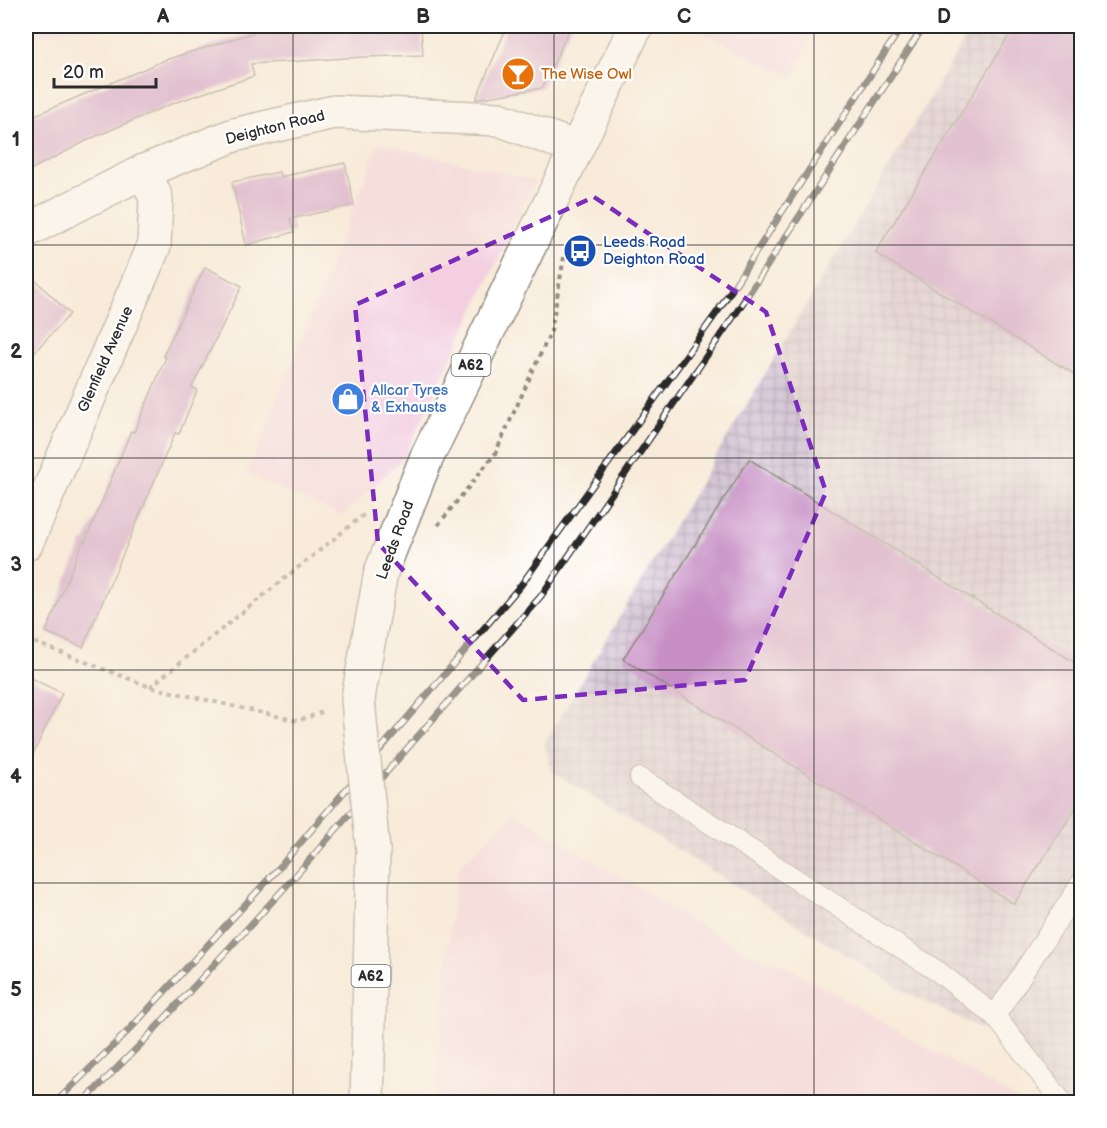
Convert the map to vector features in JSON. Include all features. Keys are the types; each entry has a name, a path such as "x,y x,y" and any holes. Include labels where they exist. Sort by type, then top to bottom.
{"main road":[{"name":"Leeds Road","path":"367,1102 373,850 359,710 381,572 426,459 636,26"},
{"name":"Deighton Road","path":"26,231 144,171 234,135 334,112 499,119 576,148"},
{"name":"Glenfield Avenue","path":"26,544 154,246 156,198 144,171"}],"lane":[{"path":"640,778 940,973 995,1016 1062,1102"},
{"path":"995,1016 1082,882"}],"path":[{"path":"436,528 495,454 551,331 565,248"},
{"path":"150,687 376,506"},
{"path":"26,639 150,687 298,721 359,710"}],"highlighted area":[{"path":"594,197 766,312 826,492 745,680 523,700 378,543 355,305"}],"shaded area":[{"path":"26,26 114,26 103,30 68,28 26,38"},
{"path":"689,26 814,26 794,78"},
{"path":"973,26 1081,26 1081,1102 1051,1102 1004,1040 909,994 551,771 545,742"},
{"path":"379,143 535,181 405,456 343,516 247,475"},
{"path":"514,813 747,953 777,961 1022,1102 435,1102 451,916 459,866"}],"building":[{"path":"275,26 421,26 423,55 251,64 254,76 171,104 92,138 26,172 26,119 165,60"},
{"name":"The Wise Owl","path":"507,26 571,26 542,88 476,99"},
{"path":"1015,26 1082,26 1082,379 875,253"},
{"path":"345,163 354,205 290,219 294,232 246,245 232,182 279,172 280,177"},
{"path":"205,267 242,286 192,387 197,390 179,434 175,433 83,647 46,632 131,431 134,432 150,395 166,357 163,356"},
{"path":"26,271 70,314 26,361"},
{"path":"749,459 1082,667 1082,798 1014,904 623,659"},
{"path":"26,676 62,693 26,769"}],"railway":[{"path":"56,1102 130,1029 278,869 521,585 718,311 902,26"},
{"path":"83,1102 142,1043 290,882 541,596 736,313 924,26"}],"place":[{"name":"The Wise Owl","path":"518,74"},
{"name":"Leeds Road Deighton Road","path":"580,251"},
{"name":"Allcar Tyres & Exhausts","path":"348,399"}]}
